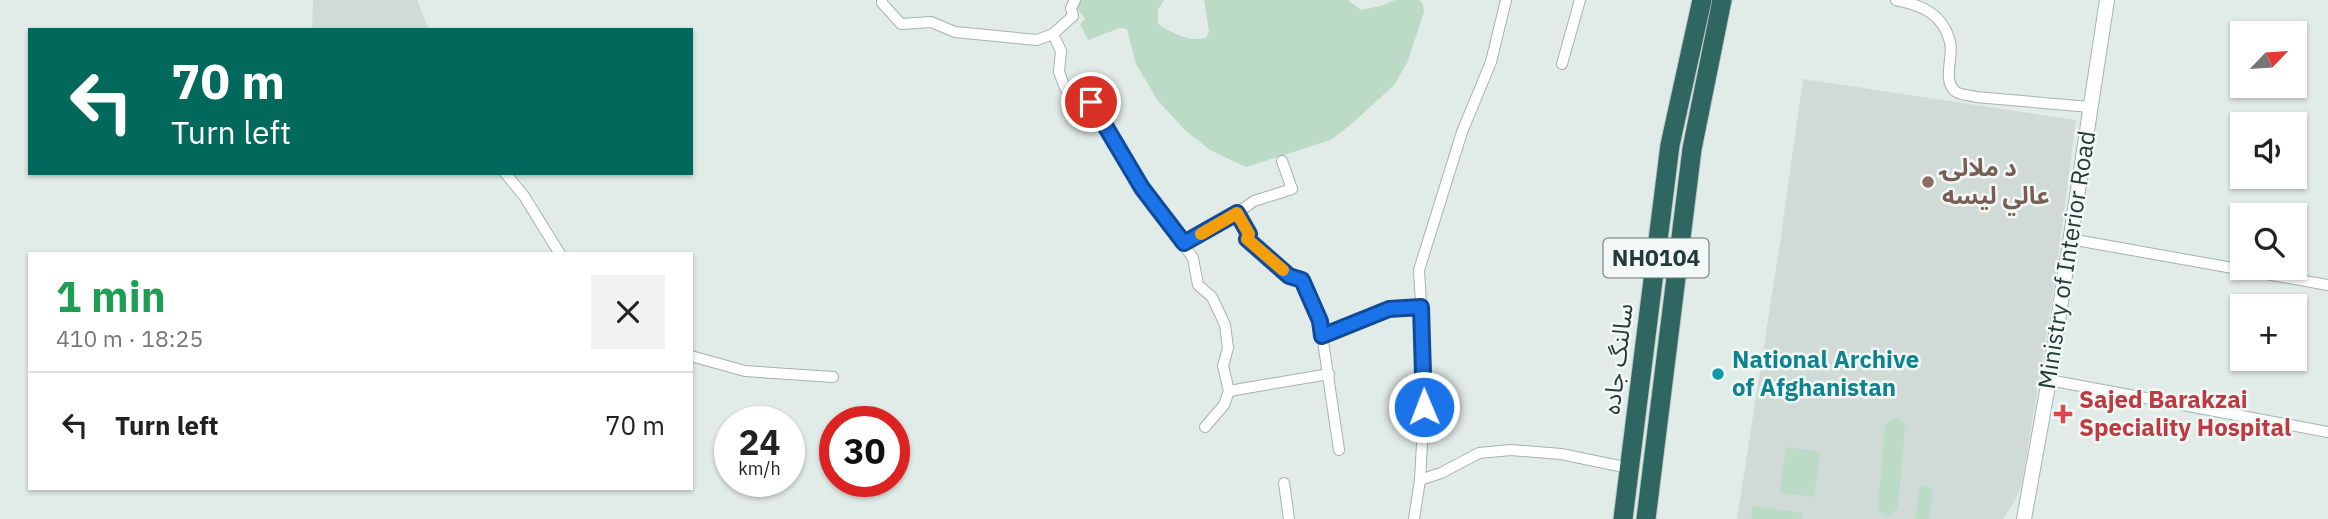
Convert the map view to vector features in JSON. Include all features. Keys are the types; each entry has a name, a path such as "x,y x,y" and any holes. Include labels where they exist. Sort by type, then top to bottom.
{"highway":[{"name":"سالنگ جاده","path":"1623,519 1670,145 1702,0"},
{"name":"سالنگ جاده","path":"1646,519 1692,149 1722,0"},
{"path":"1650,301 1673,303"}],"street":[{"path":"882,0 901,24 931,22 955,32 1037,40 1053,34 1073,16 1071,8 1075,0"},
{"path":"1414,519 1420,480 1424,407 1419,270 1462,132 1491,62 1506,0"},
{"path":"1562,64 1580,0"},
{"path":"1896,0 1925,8 1944,29 1950,43 1950,80 1958,93 2090,107"},
{"name":"Ministry of Interior Road","path":"2024,519 2049,380 2107,0"},
{"path":"1053,34 1061,51 1059,72 1065,88 1077,105 1091,102 1142,188 1193,258 1198,285 1212,297 1225,326 1228,348 1223,366 1229,391 1224,405 1205,427"},
{"path":"1184,243 1254,201 1292,189 1282,161"},
{"path":"507,175 524,196 558,252"},
{"path":"1237,213 1249,234 1247,239 1289,276 1302,280 1320,321 1339,450"},
{"path":"2070,239 2328,285"},
{"path":"1322,336 1389,309 1421,307"},
{"path":"693,357 745,371 833,377"},
{"path":"1229,391 1329,374"},
{"path":"2049,380 2328,432"},
{"path":"1420,480 1441,473 1479,453 1511,450 1562,454 1629,468"},
{"path":"1283,483 1289,519"}],"shaded area":[{"path":"313,0 417,0 428,28 312,28"},
{"path":"1803,79 2076,120 2054,288 2022,484 2003,519 1737,519"}],"green space":[{"path":"1082,0 1164,0 1158,10 1158,24 1175,34 1193,39 1206,38 1209,32 1204,0 1348,0 1361,10 1395,0 1419,0 1423,4 1424,12 1407,63 1394,85 1355,121 1331,140 1246,167 1210,150 1186,131 1158,101 1136,64 1127,29 1120,28 1088,40 1080,24 1085,19 1076,7"},
{"path":"1898,418 1905,429 1898,507 1892,515 1885,516 1878,505 1885,427 1891,419"},
{"path":"1786,447 1820,452 1814,497 1780,493"},
{"path":"1920,485 1930,487 1933,492 1929,519 1915,519"},
{"path":"1753,506 1802,513 1802,519 1751,519"}],"slow traffic":[{"path":"1201,234 1237,213 1249,234 1247,239 1283,270"}],"place":[{"name":"د ملالۍ عالي لیسه","path":"1928,182"},
{"name":"National Archive of Afghanistan","path":"1718,374"},
{"name":"Sajed Barakzai Speciality Hospital","path":"2063,414"}],"route":[{"path":"1091,102 1142,188 1184,243 1237,213 1249,234 1247,239 1289,276 1302,280 1320,321 1322,336 1389,309 1421,307 1424,407"}]}
